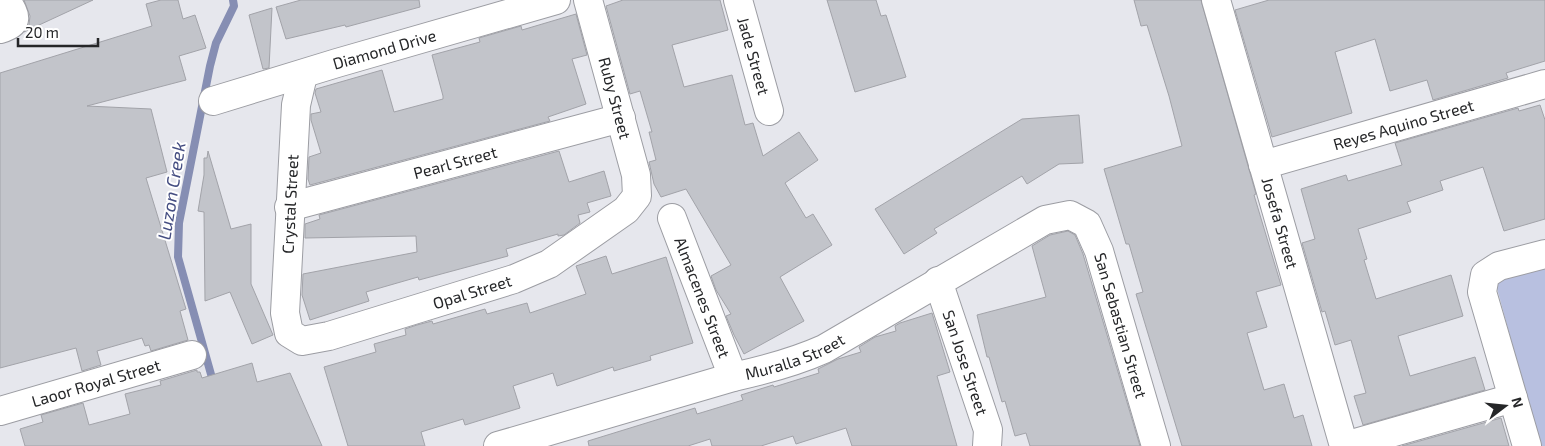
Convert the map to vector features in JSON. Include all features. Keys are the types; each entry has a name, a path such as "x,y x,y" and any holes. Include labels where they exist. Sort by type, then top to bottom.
{"street":[{"path":"5,28 15,21 14,14 6,0"},
{"name":"Diamond Drive","path":"213,102 337,63 556,0"},
{"name":"Ruby Street","path":"588,0 636,175 637,196"},
{"name":"Jade Street","path":"738,0 769,111"},
{"name":"Josefa Street","path":"1216,0 1344,446"},
{"name":"Crystal Street","path":"289,333 285,313 290,207 296,105 303,75"},
{"name":"Reyes Aquino Street","path":"1263,165 1545,84"},
{"name":"Pearl Street","path":"290,207 620,118"},
{"name":"Opal Street","path":"289,333 302,341 329,336 514,279 549,264 626,210 637,196"},
{"name":"Muralla Street","path":"498,446 733,377 798,361 824,349 1045,220 1070,215"},
{"name":"San Sebastian Street","path":"1070,215 1088,224 1100,251 1156,446"},
{"name":"Almacenes Street","path":"672,218 733,377"},
{"path":"1527,446 1482,292 1485,275 1499,266 1545,254"},
{"name":"San Jose Street","path":"938,281 988,430 987,446"},
{"name":"Laoor Royal Street","path":"0,411 192,355"},
{"path":"1344,446 1513,398"}],"shaded area":[{"path":"1545,267 1545,446 1540,446 1495,281"}],"building":[{"path":"24,0 93,0 24,32 29,25 30,16"},
{"path":"161,0 178,0 183,19 195,15 206,48 179,56 186,80 87,106 151,109 167,172 146,178 186,309 180,311 188,340 151,351 149,345 145,346 142,338 97,351 101,365 82,371 76,348 0,368 0,73 152,26 146,4"},
{"path":"301,0 419,0 420,7 346,27 345,25 286,39 276,7"},
{"path":"623,0 720,0 728,30 672,45 684,87 732,75 745,125 753,123 763,156 799,132 818,160 785,183 806,218 813,214 832,245 780,277 804,321 744,354 726,316 731,314 716,290 711,276 731,265 686,189 661,197 654,184 649,162 656,160 649,132 652,132 640,91 630,94 606,6"},
{"path":"827,0 876,0 881,16 886,15 906,77 855,92"},
{"path":"1134,0 1201,0 1256,194 1254,195 1281,285 1256,292 1267,327 1247,333 1264,390 1284,384 1294,418 1303,415 1312,446 1182,446 1136,294 1143,292 1129,244 1126,244 1104,169 1182,146 1147,25 1141,26"},
{"path":"1269,0 1545,0 1545,61 1506,73 1508,78 1433,100 1427,80 1390,91 1375,39 1335,52 1352,113 1272,137 1235,10"},
{"path":"272,8 269,68 263,69 249,15"},
{"path":"576,14 587,55 572,59 586,104 548,117 550,121 310,185 308,179 309,157 321,153 311,120 311,114 321,112 315,93 316,89 382,70 394,112 443,99 432,55 480,42 479,38 521,26 522,30"},
{"path":"1540,105 1545,120 1545,219 1504,231 1483,167 1440,181 1443,190 1407,202 1411,212 1358,229 1367,259 1364,260 1376,299 1451,275 1463,316 1398,336 1410,376 1475,357 1485,390 1363,425 1354,396 1366,393 1351,340 1335,345 1325,311 1322,312 1302,243 1315,239 1301,189 1346,175 1348,181 1402,165 1395,143 1518,108 1519,111"},
{"path":"1079,115 1083,163 1059,164 1027,184 1022,176 934,229 937,233 904,254 875,209 1022,119"},
{"path":"208,151 231,229 251,224 251,284 273,335 252,344 230,292 205,301 204,212 198,211 204,175 204,158 207,158"},
{"path":"559,151 569,182 604,171 611,196 587,203 590,212 578,215 580,223 564,235 558,236 558,234 506,249 508,256 419,280 418,277 366,292 369,301 310,320 302,295 303,274 417,252 416,236 305,238 305,224 320,219 319,215"},
{"path":"1068,231 1075,235 1083,254 1140,446 1030,446 1026,433 1015,436 1005,401 1002,402 989,357 987,357 977,315 1046,297 1032,246 1050,235"},
{"path":"606,256 612,274 666,257 693,343 650,356 651,360 614,371 613,367 557,386 553,373 513,386 520,408 465,425 463,419 421,432 425,446 348,446 324,367 376,352 374,344 406,335 405,329 417,325 432,321 433,324 485,309 487,314 527,303 530,313 586,294 576,266"},
{"path":"932,313 950,372 937,376 957,446 852,446 846,428 796,444 793,436 761,446 712,446 710,439 688,446 589,446 588,441 695,408 697,414 743,400 741,395 819,373 818,369 838,359 861,352 859,347 875,337 896,331 895,326 900,323"},
{"path":"252,363 257,382 290,373 322,446 25,446 20,429 43,422 41,415 83,403 89,425 130,414 125,394 161,385 160,381 197,370 202,378"},
{"path":"1501,418 1509,446 1402,446"}],"waterway":[{"name":"Luzon Creek","path":"214,385 178,257 179,223 210,66 216,43 234,6 233,0"}]}
